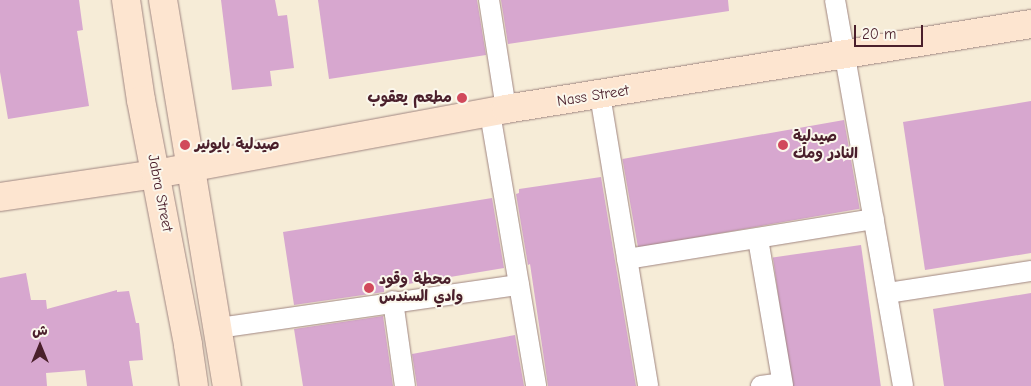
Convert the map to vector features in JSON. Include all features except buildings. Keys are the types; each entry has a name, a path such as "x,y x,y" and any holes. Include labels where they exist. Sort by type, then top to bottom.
{"street":[{"name":"Jabra Street","path":"126,0 141,100 194,386"},
{"path":"162,0 192,167 227,386"},
{"path":"489,0 498,111 519,284 536,386"},
{"path":"835,0 903,386"},
{"name":"Nass Street","path":"0,196 156,174 498,111 1031,24"},
{"path":"600,95 648,386"},
{"path":"627,259 874,219"},
{"path":"758,239 783,384 761,386"},
{"path":"887,293 1031,271"},
{"path":"219,328 519,284"},
{"path":"393,301 405,386"}],"place":[{"name":"مطعم يعقوب","path":"462,98"},
{"name":"صيدلية بايونير","path":"185,145"},
{"name":"صيدلية النادر ومك","path":"783,145"},
{"name":"محطة وقود وادي السندس","path":"369,288"}]}
